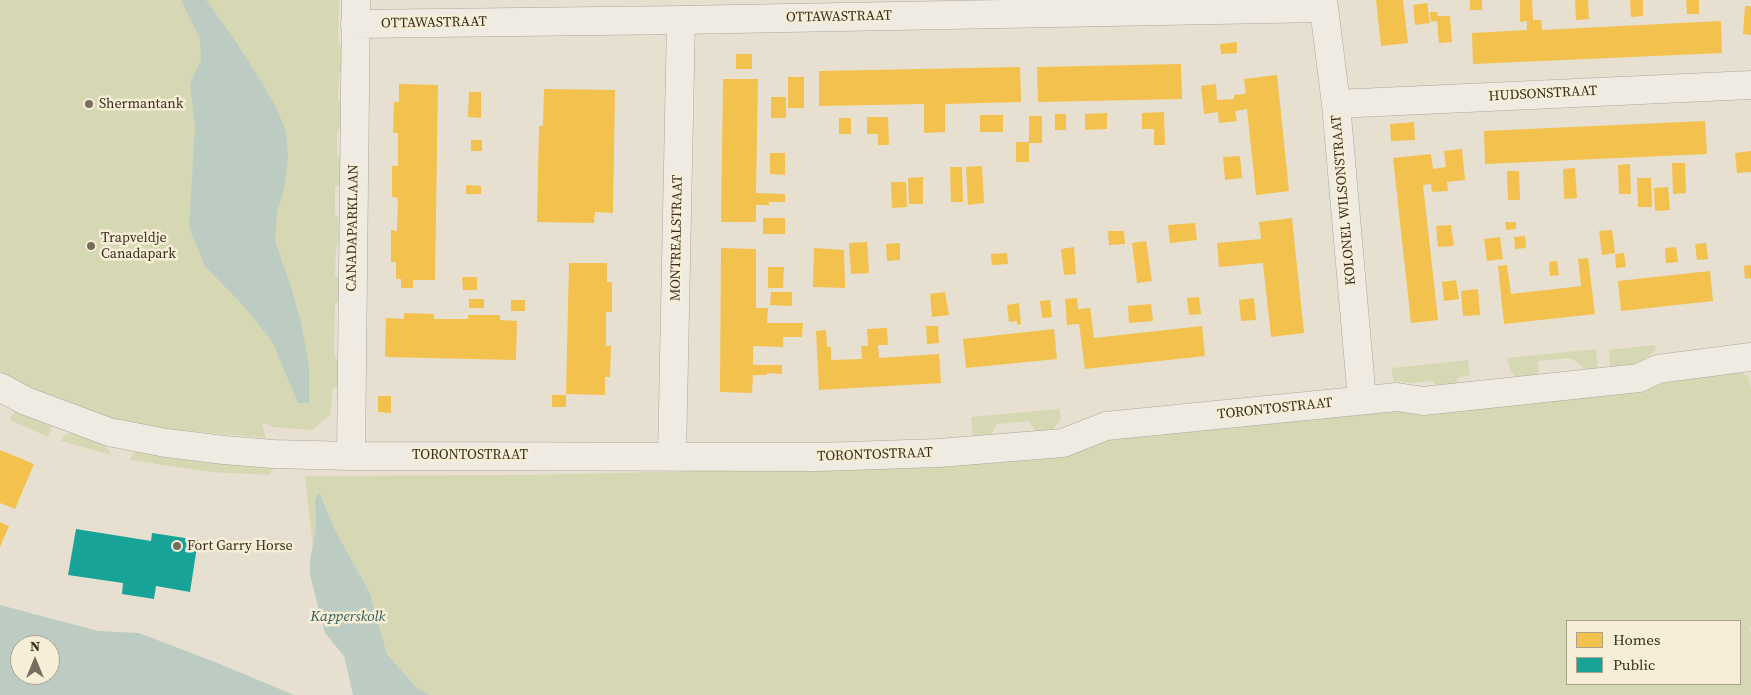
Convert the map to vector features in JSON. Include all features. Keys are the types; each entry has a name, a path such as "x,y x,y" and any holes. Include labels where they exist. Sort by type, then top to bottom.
{"street":[{"name":"OTTAWASTRAAT","path":"356,12 681,20 1323,4"},
{"name":"KOLONEL WILSONSTRAAT","path":"1323,4 1336,104 1362,400"},
{"name":"CANADAPARKLAAN","path":"351,456 356,12"},
{"name":"MONTREALSTRAAT","path":"672,456 681,20"},
{"name":"HUDSONSTRAAT","path":"1336,104 1751,85"},
{"name":"TORONTOSTRAAT","path":"0,387 26,401 109,432 166,443 224,450 273,454 351,456 819,457 939,453 1063,443 1106,426 1397,397 1423,401 1639,378 1658,368 1751,358"}],"green space":[{"path":"0,0 339,0 338,43 344,47 344,69 339,73 338,100 344,104 343,125 337,131 337,156 342,160 340,184 335,187 335,215 342,220 342,241 336,246 335,276 343,282 341,299 335,304 334,355 341,366 341,387 333,388 330,415 312,430 273,427 268,424 262,424 266,438 145,427 89,414 0,373"},
{"path":"1655,345 1656,350 1638,366 1610,369 1609,350"},
{"path":"1596,349 1598,372 1589,372 1571,358 1538,361 1539,371 1535,377 1517,378 1511,371 1507,358"},
{"path":"1468,360 1470,375 1459,377 1457,382 1450,385 1441,386 1432,381 1410,383 1393,381 1392,368"},
{"path":"1737,371 1748,376 1751,388 1751,627 1749,628 1751,634 1751,695 430,695 417,688 387,654 370,593 336,532 320,494 315,500 316,527 313,548 305,476 525,475 838,468 915,464 1091,448 1114,436 1401,408 1408,413 1647,387 1664,377"},
{"path":"1059,409 1061,418 1051,432 1037,433 1028,421 997,424 990,436 973,438 971,417"},
{"path":"15,410 52,426 48,437 10,420"},
{"path":"70,433 100,441 111,455 61,441 64,436"},
{"path":"138,450 278,465 268,475 211,472 130,460 132,455"}],"water":[{"path":"181,0 206,0 257,75 277,109 286,132 288,158 284,189 277,212 275,241 302,327 309,366 309,403 298,403 272,341 242,304 205,266 189,227 195,127 190,84 201,60 200,39"},
{"name":"Kapperskolk","path":"318,494 320,494 336,532 370,593 387,654 417,688 430,695 353,695 344,656 325,633 310,575 310,561 316,527 315,500"},
{"path":"0,605 98,631 139,633 294,695 0,695"}],"building: Homes":[{"path":"1376,0 1403,0 1408,43 1381,46"},
{"path":"1470,0 1482,0 1482,10 1470,10"},
{"path":"1520,0 1532,0 1533,20 1541,20 1542,30 1721,21 1722,53 1473,64 1472,33 1527,30 1527,21 1520,22"},
{"path":"1575,0 1588,0 1589,19 1576,20"},
{"path":"1630,0 1643,0 1643,16 1631,17"},
{"path":"1686,0 1699,0 1699,14 1687,14"},
{"path":"1427,3 1430,23 1415,25 1413,5"},
{"path":"1745,6 1751,6 1751,35 1743,34"},
{"path":"1430,12 1437,12 1438,16 1450,16 1452,42 1439,43 1437,21 1431,22"},
{"path":"1237,42 1237,53 1221,54 1220,44"},
{"path":"736,54 752,54 752,69 736,69"},
{"path":"1181,64 1182,99 1038,102 1037,67"},
{"path":"1020,67 1021,102 945,104 945,132 924,133 924,104 819,106 819,71"},
{"path":"1277,75 1289,191 1256,195 1247,109 1235,111 1237,121 1219,123 1218,112 1204,114 1201,86 1216,84 1217,100 1234,99 1234,95 1246,94 1244,79"},
{"path":"788,77 804,77 804,108 788,108"},
{"path":"723,79 758,79 756,193 785,194 785,202 769,202 769,205 756,205 756,222 721,222"},
{"path":"399,84 438,85 435,280 413,280 413,288 401,288 401,279 396,279 396,262 391,262 391,230 397,231 398,198 392,197 392,166 398,166 398,133 393,133 394,102 399,102"},
{"path":"544,89 615,90 613,213 595,212 594,223 537,222 539,126 543,126"},
{"path":"469,92 481,92 481,118 468,117"},
{"path":"771,97 786,97 786,118 771,118"},
{"path":"1164,112 1165,145 1154,145 1154,129 1142,129 1142,113"},
{"path":"1107,113 1107,129 1085,130 1085,114"},
{"path":"1055,114 1066,114 1066,130 1055,130"},
{"path":"980,115 1003,115 1003,132 980,132"},
{"path":"1029,116 1042,116 1042,143 1029,143 1029,162 1016,162 1016,142 1029,142"},
{"path":"867,117 888,117 889,145 878,145 878,134 867,134"},
{"path":"839,118 851,118 851,134 839,134"},
{"path":"1705,121 1707,154 1485,164 1484,131"},
{"path":"1414,122 1415,140 1391,141 1390,124"},
{"path":"471,140 482,140 482,151 471,151"},
{"path":"1462,149 1465,180 1447,182 1448,191 1432,192 1431,184 1423,185 1438,320 1411,323 1393,158 1431,154 1433,169 1446,167 1444,151"},
{"path":"1751,151 1751,172 1737,173 1735,153"},
{"path":"770,153 785,153 785,175 770,174"},
{"path":"1240,156 1242,178 1225,180 1223,157"},
{"path":"1672,163 1685,163 1686,193 1673,194"},
{"path":"1630,164 1631,194 1619,194 1618,165"},
{"path":"982,166 984,203 968,205 966,167"},
{"path":"950,167 962,167 963,202 951,202"},
{"path":"1575,168 1577,198 1564,199 1563,169"},
{"path":"1507,171 1519,171 1520,200 1508,200"},
{"path":"923,177 923,204 909,204 908,178"},
{"path":"1637,178 1651,178 1652,207 1638,207"},
{"path":"891,182 906,182 907,207 892,208"},
{"path":"466,185 481,186 481,194 466,194"},
{"path":"1668,187 1670,210 1655,211 1654,188"},
{"path":"763,218 785,218 785,234 763,234"},
{"path":"1292,218 1304,333 1271,337 1263,263 1219,267 1217,243 1261,239 1259,222"},
{"path":"1505,222 1516,222 1516,229 1506,230"},
{"path":"1195,223 1197,240 1170,243 1168,225"},
{"path":"1451,225 1454,246 1438,247 1436,226"},
{"path":"1612,230 1615,253 1602,255 1599,231"},
{"path":"1108,231 1124,231 1125,244 1109,245"},
{"path":"1525,236 1526,248 1515,249 1514,237"},
{"path":"1500,237 1503,259 1487,261 1484,239"},
{"path":"1146,241 1152,281 1137,283 1132,243"},
{"path":"867,242 869,273 851,274 849,243"},
{"path":"900,243 900,260 887,261 886,244"},
{"path":"1706,243 1708,259 1697,260 1695,244"},
{"path":"1074,247 1076,274 1064,275 1061,249"},
{"path":"1676,247 1678,262 1666,263 1665,248"},
{"path":"721,248 756,249 756,308 768,308 767,323 803,323 802,337 783,337 783,347 753,346 753,365 782,365 782,374 767,373 767,375 753,375 752,393 720,392"},
{"path":"814,248 844,250 845,288 813,287"},
{"path":"1007,253 1008,264 992,265 991,254"},
{"path":"1624,253 1626,267 1616,268 1615,254"},
{"path":"1588,258 1595,314 1504,324 1498,266 1507,265 1511,294 1581,286 1578,259"},
{"path":"1557,261 1559,275 1550,276 1549,262"},
{"path":"569,263 607,263 607,282 612,282 612,312 606,312 606,346 611,346 610,377 605,377 605,395 566,394"},
{"path":"1751,265 1751,278 1745,279 1744,266"},
{"path":"768,267 784,267 783,288 768,288"},
{"path":"1710,271 1713,301 1621,311 1618,281"},
{"path":"462,277 477,277 477,290 463,290"},
{"path":"1456,280 1459,299 1444,301 1442,282"},
{"path":"1478,289 1480,315 1463,316 1461,291"},
{"path":"771,292 792,292 792,306 770,305"},
{"path":"945,292 949,315 932,317 930,294"},
{"path":"1199,297 1201,314 1189,315 1187,298"},
{"path":"1077,298 1078,309 1090,308 1094,338 1202,326 1205,356 1085,369 1079,324 1067,325 1065,299"},
{"path":"1254,298 1256,320 1241,321 1239,300"},
{"path":"469,299 484,299 484,308 469,308"},
{"path":"511,300 525,300 525,311 511,311"},
{"path":"1050,300 1052,317 1042,318 1040,301"},
{"path":"1019,303 1021,324 1017,325 1017,321 1009,322 1007,305"},
{"path":"1151,304 1153,321 1129,323 1128,306"},
{"path":"404,313 434,314 434,319 468,319 468,315 500,315 500,320 517,321 516,360 385,357 386,318 404,319"},
{"path":"926,326 938,326 939,343 927,344"},
{"path":"887,328 888,345 878,345 879,358 939,354 941,383 819,390 816,331 826,330 827,347 831,347 831,360 862,359 861,346 868,346 867,329"},
{"path":"1054,329 1057,359 966,368 963,339"},
{"path":"552,395 566,395 566,407 552,407"},
{"path":"378,396 391,396 391,413 378,412"},
{"path":"0,450 34,464 15,509 0,503"},
{"path":"0,522 9,526 0,547"}],"building: Public":[{"path":"76,529 151,541 152,533 198,540 190,592 156,586 154,599 122,594 123,583 68,575"}],"place":[{"name":"Shermantank","path":"89,104"},
{"name":"Trapveldje Canadapark","path":"91,246"},
{"name":"Fort Garry Horse","path":"177,546"}]}
